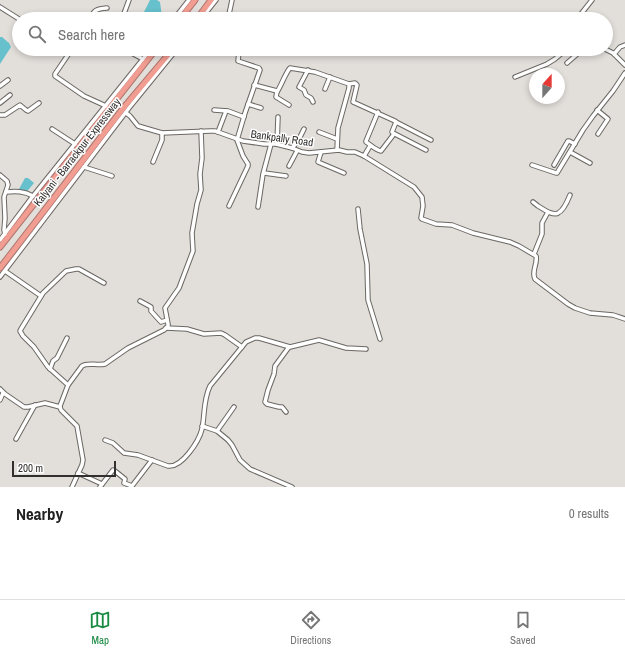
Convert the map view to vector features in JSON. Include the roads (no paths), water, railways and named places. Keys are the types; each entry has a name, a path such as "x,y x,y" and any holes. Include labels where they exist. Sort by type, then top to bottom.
{"highway":[{"path":"186,12 195,0"},
{"path":"202,12 211,0"},
{"name":"Kalyani - Barrackpur Expressway","path":"0,247 150,56"},
{"name":"Kalyani - Barrackpur Expressway","path":"2,270 125,106 167,56"}],"street":[{"path":"125,12 129,0"},
{"path":"180,12 189,0"},
{"path":"207,12 216,0"},
{"path":"229,12 232,0"},
{"path":"583,12 592,0"},
{"path":"0,7 12,15"},
{"path":"94,12 99,8 106,8"},
{"path":"625,45 620,47 614,54 625,65"},
{"path":"67,56 55,76 84,96 106,106"},
{"path":"0,240 33,196 143,58 139,56"},
{"path":"0,277 2,270 171,56"},
{"path":"229,206 249,164 243,156 237,140 260,70 259,68 238,61 238,56"},
{"path":"515,77 547,64 558,56"},
{"path":"567,63 575,56"},
{"path":"289,105 276,97 289,69 308,70 357,86 353,102 378,112 431,140"},
{"path":"308,70 299,87 304,90 306,95 311,98 313,102"},
{"path":"532,165 556,173 558,172 586,126 597,110 613,92 625,73"},
{"path":"325,89 330,77"},
{"path":"0,86 8,80"},
{"path":"337,150 338,128 349,88 352,84"},
{"path":"254,85 277,92"},
{"path":"0,103 10,95"},
{"path":"0,115 5,115 19,105 27,111 39,103"},
{"path":"248,104 261,108"},
{"path":"214,110 230,112 244,118"},
{"path":"597,110 608,119 598,134"},
{"path":"218,132 226,111"},
{"path":"378,112 366,141 370,144 370,146 381,151 394,134 392,132 396,122"},
{"name":"Bankpally Road","path":"126,113 138,126 162,133 210,131 218,132 237,140 252,143 277,144 305,153 337,150 357,153 414,187 422,197 422,219 436,224 452,225 473,233 510,242 534,254"},
{"path":"277,144 278,117"},
{"path":"52,129 75,144"},
{"path":"292,148 298,141 304,129"},
{"path":"166,328 168,324 165,308 179,288 192,251 192,233 196,207 201,190 201,131"},
{"path":"319,132 337,139"},
{"path":"153,162 162,140 162,133"},
{"path":"394,134 426,150"},
{"path":"554,165 568,141 575,144"},
{"path":"258,207 264,173 272,144"},
{"path":"364,156 370,146"},
{"path":"289,166 297,151"},
{"path":"321,152 318,162 344,173"},
{"path":"570,152 590,163"},
{"path":"84,167 112,176"},
{"path":"264,173 286,176"},
{"path":"0,175 7,181 8,185 4,197 5,234"},
{"path":"6,192 21,192 33,196"},
{"path":"533,202 548,212 556,214 564,207 570,195"},
{"path":"358,209 360,229 367,264 368,300 380,339"},
{"path":"548,212 542,223 542,234 534,254 537,259 534,266 534,278 575,308 590,313 625,319"},
{"path":"68,385 50,369 34,347 24,337 20,331 21,327 41,296 64,273 76,269 83,271 104,284"},
{"path":"2,270 41,296"},
{"path":"140,301 151,307 151,311 161,322 167,320"},
{"path":"60,408 68,385 83,365 105,364 128,348 166,328 187,329 204,334 221,333 242,347"},
{"path":"105,440 113,443 124,452 138,455 170,466 181,462 194,446 201,433 208,389 242,347 249,340 257,337 289,347 319,340 346,348 366,349"},
{"path":"50,369 67,338"},
{"path":"286,412 282,407 267,404 265,402 275,366 289,347"},
{"path":"0,389 3,393 24,407 45,403 60,408 76,424 83,460 72,487"},
{"path":"0,400 3,393"},
{"path":"16,439 35,405"},
{"path":"217,431 234,407"},
{"path":"202,426 217,431 231,443 240,460 250,469 292,487"},
{"path":"78,473 101,486 114,470 125,479 124,483 131,486 152,460"}],"water":[{"path":"150,0 157,0 160,2 161,12 144,12"},
{"path":"0,37 9,43 11,47 0,64"},
{"path":"25,178 28,178 34,183 25,194 19,189"}]}
